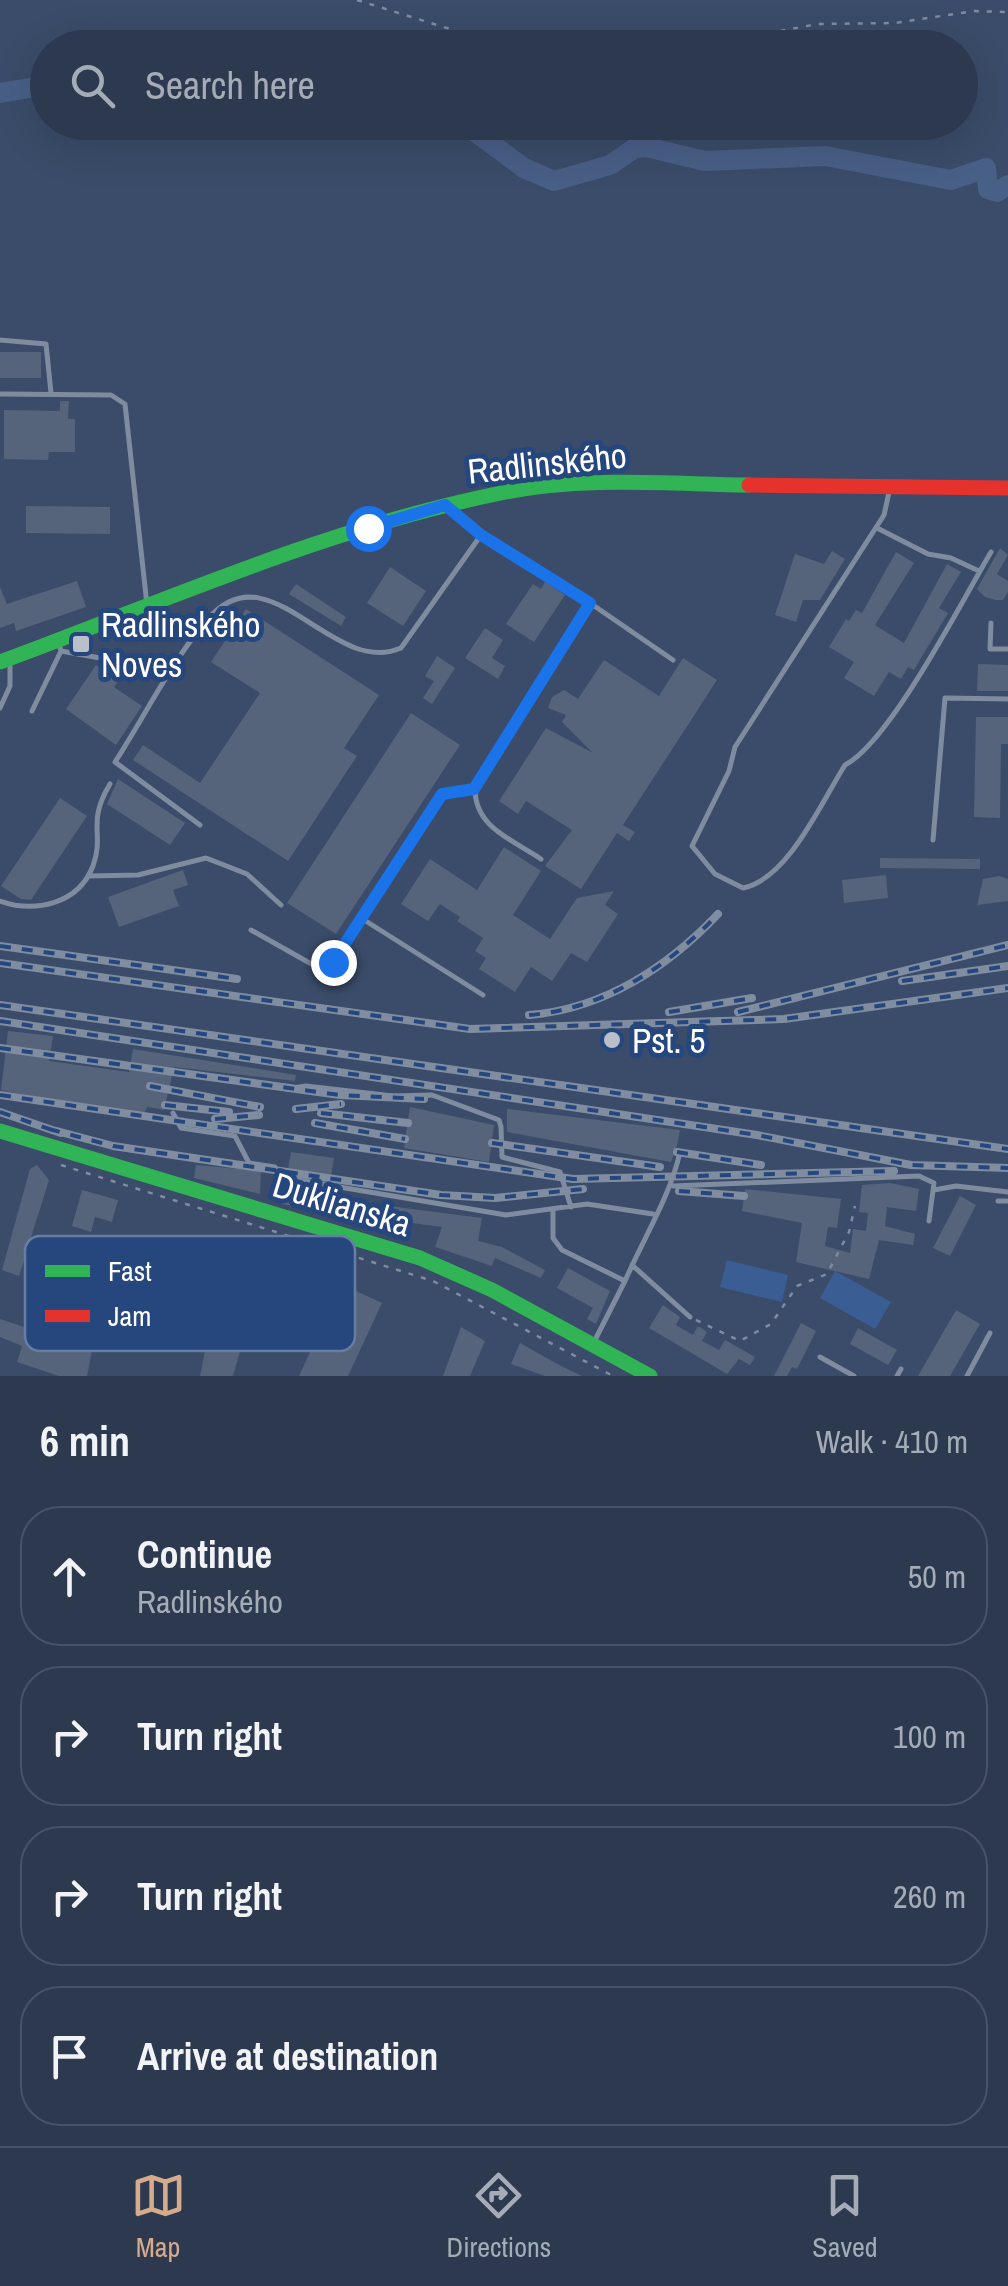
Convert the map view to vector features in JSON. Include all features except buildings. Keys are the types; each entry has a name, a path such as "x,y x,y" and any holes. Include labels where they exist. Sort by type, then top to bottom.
{"main road":[{"name":"Radlinského","path":"5,660 59,646 148,608 324,543 445,505 529,488 607,483 1008,488"},
{"name":"Duklianska","path":"0,1131 347,1236"},
{"name":"Duklianska","path":"355,1238 420,1258 492,1290 650,1376"}],"lane":[{"path":"0,340 46,344 52,393"},
{"path":"0,394 111,395 125,404 148,608"},
{"path":"890,485 888,502 876,528 735,747 729,771 693,838 695,856 731,884 754,886 782,864 844,765 859,758 915,678 991,552"},
{"path":"445,505 481,535 673,660"},
{"path":"876,528 928,554 951,558 979,572"},
{"path":"200,825 115,762 208,618 247,596 267,599 350,650 385,655 411,639 481,535"},
{"path":"541,858 485,822 475,810 474,789 590,603"},
{"path":"991,623 990,650 1008,650"},
{"path":"32,711 59,646 100,658"},
{"path":"0,708 10,686 5,660"},
{"path":"933,840 946,698 1008,699"},
{"path":"0,901 34,910 58,901 88,876 97,846 94,813 110,784"},
{"path":"251,930 314,966 333,962 442,794 474,789"},
{"path":"88,876 138,875 206,858 247,874 281,905"},
{"path":"361,918 483,996"},
{"path":"286,1089 306,1086 393,1096 432,1095 460,1109 493,1118 501,1126 502,1157 560,1172 571,1207"},
{"path":"174,1113 181,1128 234,1136 249,1163 275,1166 280,1177 506,1214 609,1204 654,1214"},
{"path":"593,1344 654,1214 673,1186 680,1152"},
{"path":"673,1186 919,1176 934,1183 928,1221"},
{"path":"934,1190 956,1186 1008,1192"},
{"path":"998,1201 1008,1201"},
{"path":"554,1210 553,1238 562,1250 624,1280"},
{"path":"632,1265 690,1317"},
{"path":"967,1376 990,1333"},
{"path":"820,1357 854,1376"},
{"path":"896,1376 901,1369"}],"path":[{"path":"357,0 453,30"},
{"path":"786,30 817,24 895,24 974,11 1008,12"},
{"path":"62,1165 290,1236"},
{"path":"690,1317 740,1341 759,1334 780,1315 797,1286 826,1274 850,1232 855,1206"},
{"path":"355,1256 434,1281 613,1376"}],"shaded area":[{"path":"727,1260 788,1275 782,1302 720,1287"},
{"path":"835,1271 891,1302 875,1329 820,1298"}],"waterway":[{"path":"0,93 30,88"},
{"path":"486,140 524,168 554,181 610,165 635,148 646,147 705,161 825,156 951,180 986,168 988,189 997,192 1008,185"}],"railway":[{"path":"529,1015 583,1004 633,982 678,951 718,914"},
{"path":"738,1012 1008,945"},
{"path":"0,946 237,979"},
{"path":"0,963 470,1029 784,1019 1008,988"},
{"path":"902,981 1008,966"},
{"path":"669,1012 752,998"},
{"path":"0,1005 1008,1149"},
{"path":"0,1021 757,1135 911,1165 1008,1168"},
{"path":"0,1048 340,1095 424,1099"},
{"path":"150,1086 260,1107"},
{"path":"0,1095 573,1179 894,1171"},
{"path":"296,1109 341,1104"},
{"path":"165,1105 229,1112"},
{"path":"0,1112 61,1133"},
{"path":"321,1113 408,1123"},
{"path":"215,1119 259,1115"},
{"path":"315,1123 405,1139"},
{"path":"49,1129 113,1146 441,1195 495,1198 583,1189"},
{"path":"492,1143 660,1167"},
{"path":"677,1152 761,1165"},
{"path":"679,1191 744,1196"}],"traffic: fast":[{"path":"0,662 250,567 441,507 566,484 749,485"},
{"path":"0,1131 347,1236"},
{"path":"355,1238 420,1258 492,1290 650,1376"}],"traffic: jam":[{"path":"749,485 1008,488"}],"place":[{"name":"Radlinského Noves","path":"81,644"},
{"name":"Pst. 5","path":"612,1040"}],"route":[{"path":"333,962 442,794 474,789 590,603 481,535 445,505 368,528"}]}
